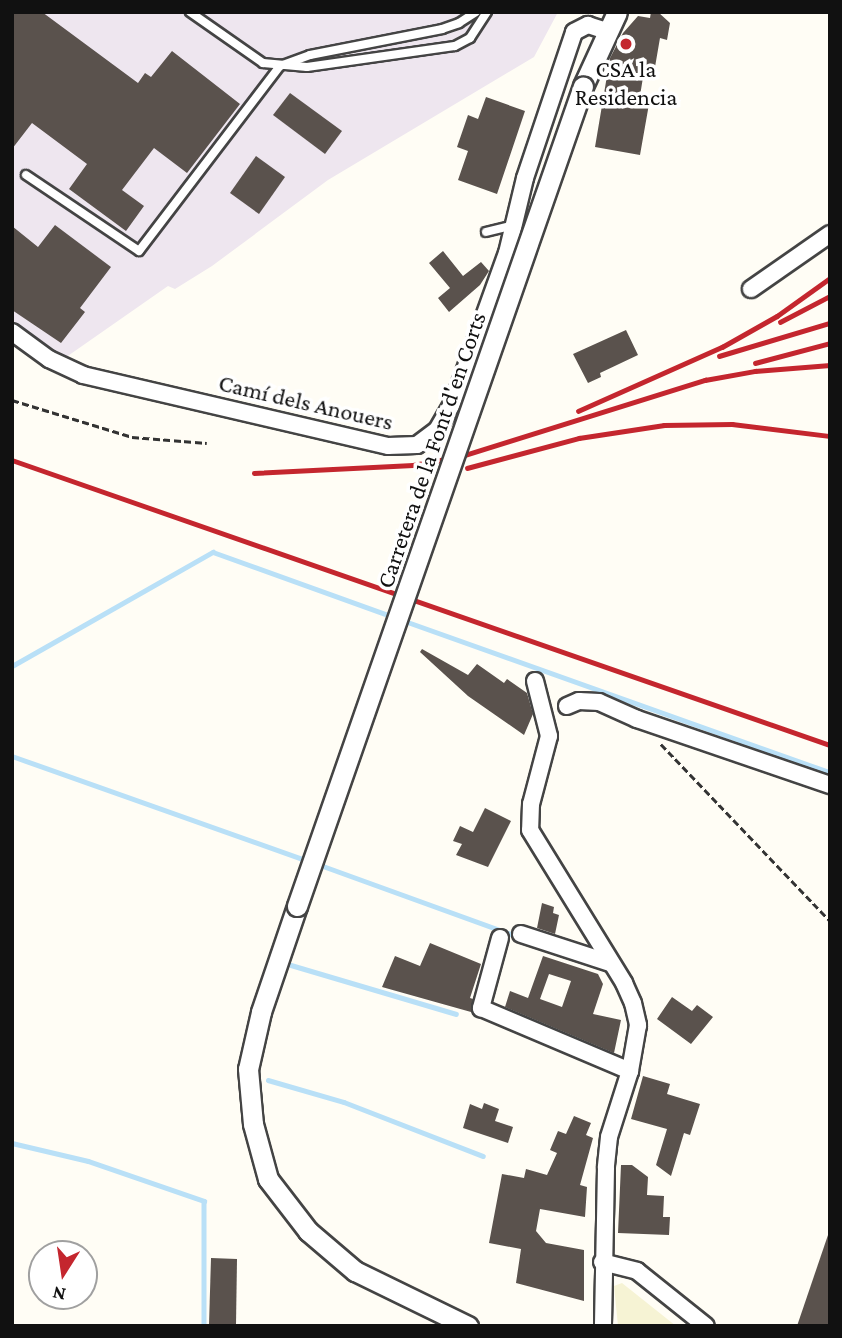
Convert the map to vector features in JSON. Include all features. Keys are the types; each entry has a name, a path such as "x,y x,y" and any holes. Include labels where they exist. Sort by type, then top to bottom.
{"street":[{"name":"Carretera de la Font d'en Corts","path":"468,1326 355,1270 308,1231 268,1179 253,1124 248,1069 261,1012 297,905 583,86 617,12"},
{"name":"Camí dels Anouers","path":"12,332 64,368 83,375 388,446 417,445 429,439 446,420 516,225 525,178 573,32 588,25 606,31"},
{"path":"751,289 830,234"},
{"path":"536,681 549,736 531,804 530,830 624,983 636,1014 637,1037 630,1071 609,1137 603,1196 603,1326"},
{"path":"567,706 579,701 599,702 637,719 830,785"},
{"path":"521,934 610,963"},
{"path":"500,937 481,1008 630,1071"},
{"path":"602,1262 637,1271 706,1326"}],"lane":[{"path":"190,12 248,56 263,63 280,66 346,64 455,46 470,38 487,12"},
{"path":"26,175 139,251 280,66 310,55 442,29 459,23 476,12"},
{"path":"486,232 516,225"}],"path":[{"path":"12,400 132,437 207,443"},
{"path":"656,739 830,921"}],"shaded area":[{"path":"12,12 558,12 534,57 328,180 212,266 175,289 168,286 62,360 12,322"},
{"path":"622,1283 676,1326 618,1326 614,1286"}],"building":[{"path":"12,12 42,12 138,83 145,73 151,77 172,51 240,104 187,173 154,148 122,190 144,206 126,231 69,189 87,164 32,123 12,149"},
{"path":"651,12 658,12 670,23 667,40 660,38 655,67 645,65 639,102 649,104 640,155 595,147 610,58 623,33 638,16 650,18"},
{"path":"290,93 342,131 325,154 273,115"},
{"path":"486,97 525,111 497,194 458,180 468,151 457,147 468,115 478,119"},
{"path":"256,156 285,177 259,214 230,193"},
{"path":"55,225 111,267 80,308 85,312 61,343 12,310 12,226 38,247"},
{"path":"443,251 463,276 481,262 489,271 480,285 449,312 438,298 450,288 429,263"},
{"path":"626,330 638,355 600,373 601,377 588,383 573,354"},
{"path":"422,649 468,675 477,664 504,683 507,679 527,693 533,714 524,735 468,696 420,652"},
{"path":"485,808 511,821 488,867 456,855 462,844 453,841 460,826 473,832"},
{"path":"542,903 554,907 553,913 559,915 555,934 537,928"},
{"path":"430,943 481,964 470,998 473,999 471,1012 382,987 395,956 420,966"},
{"path":"543,956 598,974 603,984 593,1014 621,1020 614,1053 505,1007 510,991 528,998","holes":["549,974 571,981 562,1007 540,999"]},
{"path":"672,997 692,1011 697,1005 713,1017 691,1044 657,1019"},
{"path":"643,1076 670,1084 667,1094 700,1104 690,1135 684,1133 671,1176 656,1165 667,1129 631,1119"},
{"path":"484,1103 499,1109 495,1121 513,1127 508,1143 463,1128 470,1104 482,1109"},
{"path":"574,1116 591,1123 586,1135 593,1138 580,1185 587,1187 585,1217 540,1209 536,1231 546,1243 584,1250 584,1301 516,1283 521,1249 489,1243 502,1174 524,1178 526,1169 547,1175 557,1153 550,1150 558,1131 566,1134"},
{"path":"621,1165 632,1165 648,1177 647,1195 664,1196 663,1217 670,1217 669,1235 618,1233"},
{"path":"828,1235 830,1326 797,1326"},
{"path":"211,1258 237,1259 236,1325 209,1325"}],"waterway":[{"path":"12,666 213,552 394,617"},
{"path":"402,620 830,772"},
{"path":"12,756 303,859"},
{"path":"323,866 516,936"},
{"path":"291,965 456,1014"},
{"path":"268,1080 344,1102 483,1156"},
{"path":"12,1143 88,1161 204,1201 204,1326"}],"railway":[{"path":"578,411 722,347 777,316 830,278"},
{"path":"780,322 830,296"},
{"path":"719,356 830,323"},
{"path":"755,363 830,343"},
{"path":"254,473 413,465 462,456 705,380 755,371 830,365"},
{"path":"467,468 579,438 664,425 732,424 830,436"},
{"path":"12,460 830,745"}],"place":[{"name":"CSA la Residencia","path":"626,44"}]}
